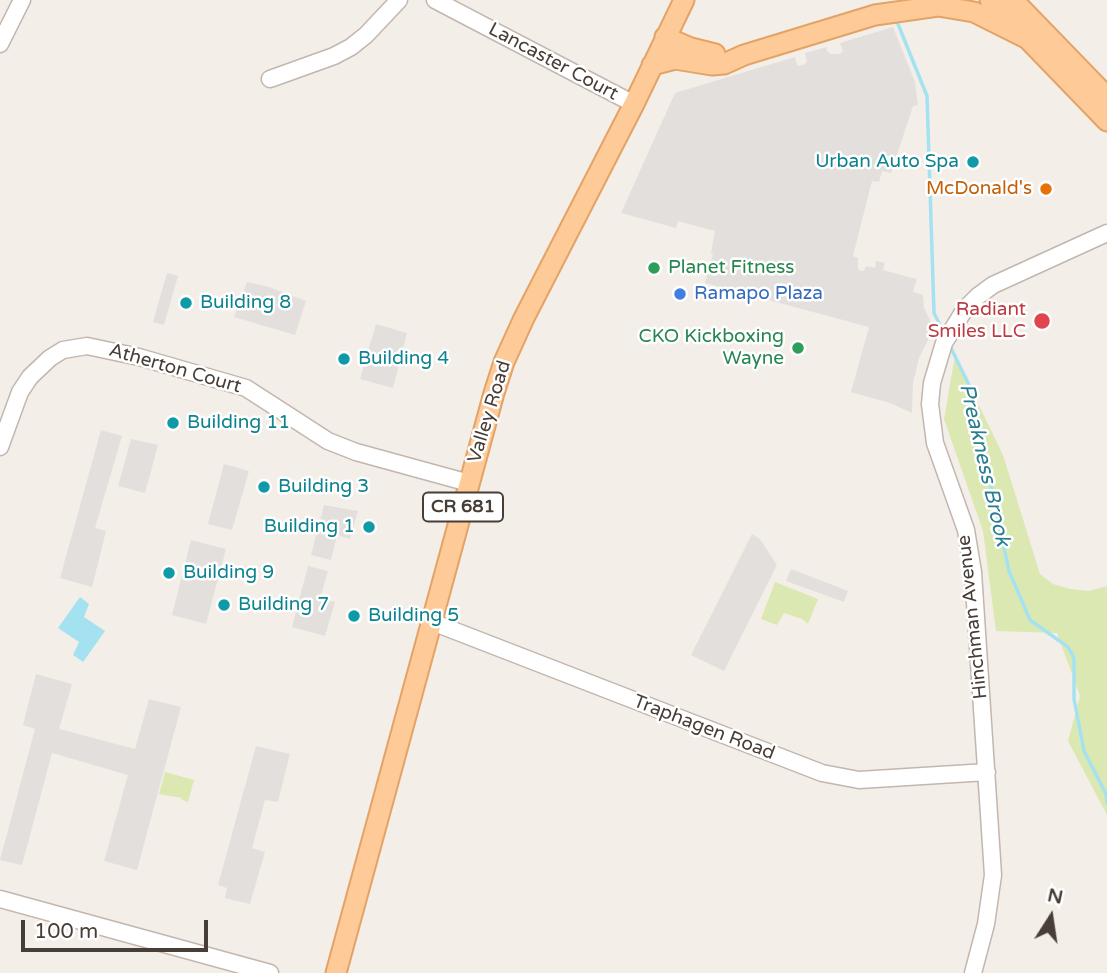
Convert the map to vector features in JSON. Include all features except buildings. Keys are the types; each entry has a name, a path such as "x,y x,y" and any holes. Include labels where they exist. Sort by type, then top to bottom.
{"main road":[{"name":"Valley Road","path":"336,973 504,362 684,0"},
{"path":"875,15 892,0"},
{"path":"990,0 1107,121"},
{"path":"1013,0 1107,97"},
{"path":"652,65 675,59 712,65 724,64 744,55 875,15 917,8 953,7 974,12 1028,39"},
{"path":"665,37 710,54 744,55"}],"street":[{"path":"0,44 22,0"},
{"path":"270,79 334,57 351,47 399,0"},
{"name":"Lancaster Court","path":"435,0 634,104"},
{"name":"Hinchman Avenue","path":"973,973 986,924 993,875 987,772 971,550 935,443 931,424 932,383 948,336 965,309 993,285 1107,233"},
{"name":"Atherton Court","path":"0,447 20,392 30,377 57,354 87,345 246,388 328,441 356,452 469,483"},
{"name":"Traphagen Road","path":"432,622 822,773 859,780 987,772"},
{"path":"0,898 270,973"}],"green space":[{"path":"955,356 1003,455 1040,574 1053,584 1070,589 1089,591 1107,586 1107,815 1068,741 1080,696 1057,633 996,631 983,531 944,419"},
{"path":"775,582 818,599 808,624 784,613 777,625 761,619"},
{"path":"165,772 194,780 188,802 182,798 159,794"}],"shaded area":[{"path":"893,27 915,82 918,105 913,106 891,173 882,171 879,182 872,181 853,256 858,258 858,269 861,271 864,271 866,266 875,268 876,261 885,263 883,270 917,279 913,292 923,295 924,308 934,328 919,358 913,383 912,413 890,403 851,392 869,327 705,283 713,254 715,231 678,221 676,228 621,213 675,93 795,57 797,66 803,65 807,62 805,53 827,47 831,54 839,54 843,52 840,43"},
{"path":"167,273 178,276 164,325 153,322"},
{"path":"247,282 306,301 295,335 234,317"},
{"path":"376,324 407,333 393,388 360,379"},
{"path":"101,430 122,436 95,528 106,531 92,587 60,578"},
{"path":"131,439 158,445 145,493 118,486"},
{"path":"224,464 249,471 232,530 208,524"},
{"path":"324,505 358,511 350,539 337,535 331,560 311,555"},
{"path":"752,534 760,539 777,565 724,671 691,655"},
{"path":"191,540 226,549 206,624 172,615"},
{"path":"308,566 328,571 320,598 335,602 325,636 292,627"},
{"path":"791,569 848,591 844,602 786,581"},
{"path":"36,674 72,684 59,729 135,749 149,699 181,707 137,870 104,861 128,775 52,753 22,865 0,860 35,729 23,725"},
{"path":"256,746 290,754 278,802 265,800 252,848 265,852 250,904 225,898 227,888 218,885"}],"water":[{"path":"80,597 89,604 84,617 105,631 83,662 73,655 79,642 58,628"}],"waterway":[{"name":"Preakness Brook","path":"898,24 927,96 934,313 944,333"},
{"name":"Preakness Brook","path":"950,346 970,387 1009,571 1030,620 1068,647 1074,658 1074,699 1084,751 1106,794 1107,802"}],"place":[{"name":"Urban Auto Spa","path":"973,162"},
{"name":"McDonald's","path":"1046,189"},
{"name":"Planet Fitness","path":"654,268"},
{"name":"Ramapo Plaza","path":"680,294"},
{"name":"Building 8","path":"186,303"},
{"name":"Radiant Smiles LLC","path":"1042,321"},
{"name":"CKO Kickboxing Wayne","path":"798,348"},
{"name":"Building 4","path":"344,359"},
{"name":"Building 11","path":"173,423"},
{"name":"Building 3","path":"264,487"},
{"name":"Building 1","path":"369,527"},
{"name":"Building 9","path":"169,573"},
{"name":"Building 7","path":"224,605"},
{"name":"Building 5","path":"354,616"}]}
